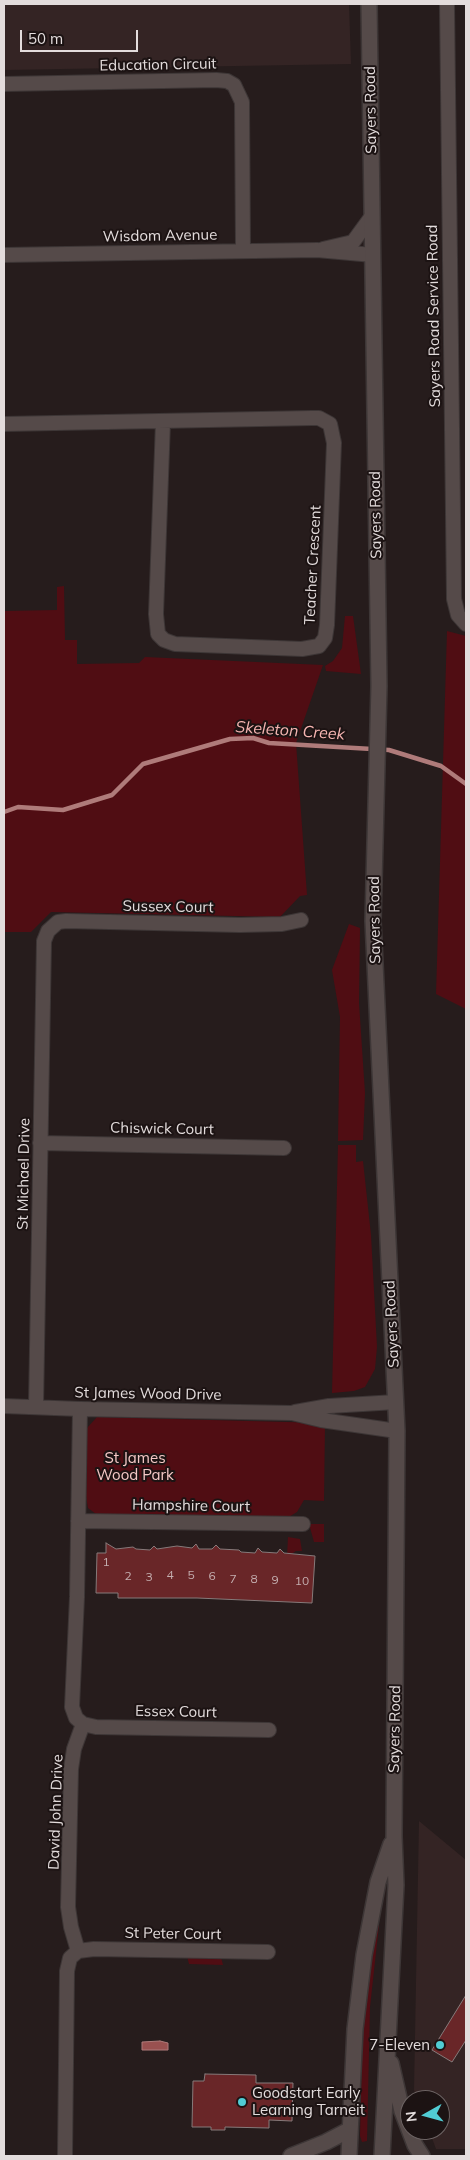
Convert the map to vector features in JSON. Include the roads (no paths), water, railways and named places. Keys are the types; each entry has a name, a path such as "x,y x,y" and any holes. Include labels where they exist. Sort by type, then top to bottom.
{"main road":[{"name":"Sayers Road","path":"369,4 379,686 373,921 397,1431 394,1836 396,1885 382,2156"},
{"name":"Sayers Road","path":"349,2156 355,2029 364,1955 378,1882 394,1836"},
{"path":"387,2044 402,2111 415,2145 422,2156"},
{"path":"291,2156 326,2142 349,2130"}],"street":[{"name":"Sayers Road Service Road","path":"447,4 454,599 458,615 466,624"},
{"name":"Education Circuit","path":"4,84 216,80 226,81 234,85 242,102 244,251"},
{"name":"Wisdom Avenue","path":"317,250 353,242 372,216"},
{"name":"Wisdom Avenue","path":"4,255 317,250 373,255"},
{"name":"Teacher Crescent","path":"4,424 319,418 330,424 334,443 327,625 325,638 319,646 302,649 175,644 164,640 158,634 156,614 163,422"},
{"name":"Sussex Court","path":"44,941 51,927 58,922 66,921 240,925 282,924 301,920"},
{"name":"St Michael Drive","path":"36,1407 44,941"},
{"name":"Chiswick Court","path":"40,1143 284,1148"},
{"name":"St James Wood Drive","path":"4,1406 80,1410 292,1413 330,1406 396,1402"},
{"path":"80,1410 72,1707 76,1718 84,1724"},
{"name":"St James Wood Drive","path":"292,1413 321,1420 397,1431"},
{"name":"Hampshire Court","path":"78,1520 303,1524"},
{"name":"Essex Court","path":"84,1724 96,1727 269,1730"},
{"name":"David John Drive","path":"78,1951 71,1927 68,1907 71,1780 74,1749 84,1724"},
{"name":"St Peter Court","path":"78,1951 94,1949 268,1952"},
{"path":"64,2156 67,1972 70,1958 78,1951"}],"waterway":[{"name":"Skeleton Creek","path":"4,812 18,807 63,810 112,795 143,764 230,739 253,738 269,743 389,750 441,766 466,784"}],"place":[{"name":"7-Eleven","path":"440,2045"},
{"name":"Goodstart Early Learning Tarneit","path":"242,2102"}],"park label":[{"name":"St James Wood Park","path":"135,1466"}]}
